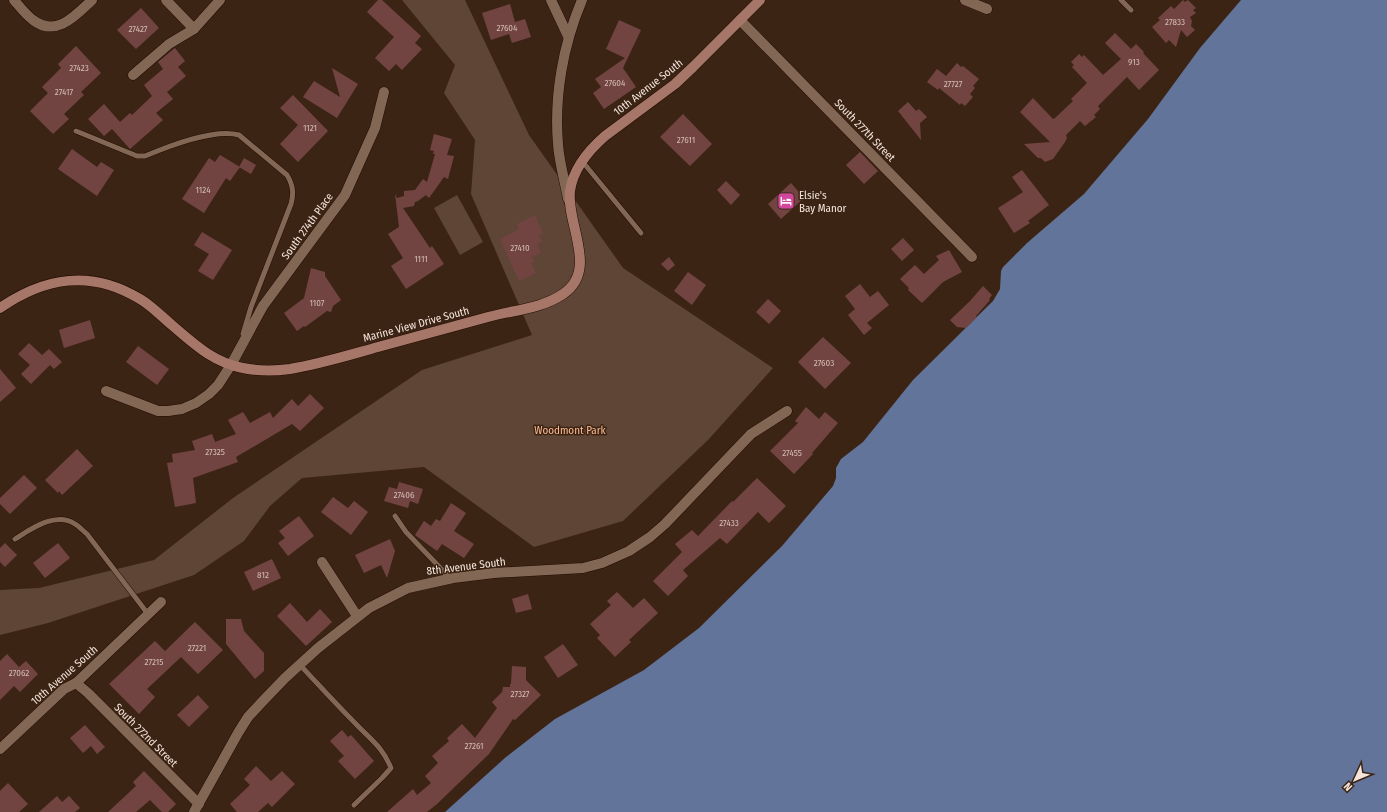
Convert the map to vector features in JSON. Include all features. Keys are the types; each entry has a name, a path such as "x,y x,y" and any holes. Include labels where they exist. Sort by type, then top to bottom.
{"main road":[{"name":"10th Avenue South","path":"569,202 570,189 582,161 605,136 666,90 693,67 760,0"},
{"name":"Marine View Drive South","path":"0,308 17,296 36,288 57,282 92,280 113,286 140,299 202,351 218,360 243,368 266,370 289,369 344,357 508,311 541,305 563,294 575,282 580,268 579,250 569,202"}],"street":[{"path":"14,0 33,20 45,26 54,27 72,18 92,0"},
{"path":"166,0 194,30"},
{"path":"133,75 169,44 194,30 220,0"},
{"path":"551,0 568,36"},
{"name":"Marine View Drive South","path":"569,202 558,146 557,123 561,80 568,36 582,0"},
{"path":"965,0 988,9"},
{"name":"South 277th Street","path":"740,20 972,257"},
{"name":"South 274th Place","path":"106,391 158,411 168,411 182,409 196,403 209,394 218,385 231,365 263,306 345,195 375,128 384,92"},
{"name":"8th Avenue South","path":"196,808 230,746 248,717 300,665 357,616 382,600 408,588 450,578 494,573 584,568 629,551 650,537 665,524 751,434 786,411"},
{"path":"322,562 357,616"},
{"name":"10th Avenue South","path":"0,749 64,689 76,683 161,602"},
{"name":"South 272nd Street","path":"76,683 88,693 196,808"}],"lane":[{"path":"1121,0 1131,10"},
{"path":"76,132 137,156 145,156 210,135 235,134 239,135 287,175 291,182 294,195 251,307 240,347"},
{"path":"582,161 641,233"},
{"path":"395,516 406,532 450,578"},
{"path":"15,539 40,524 50,521 70,521 76,524 87,534 148,614"},
{"path":"300,665 386,755 391,768 354,805"}],"green space":[{"name":"Woodmont Park","path":"402,0 465,0 529,135 623,268 773,368 708,440 623,521 534,547 424,467 302,478 270,506 244,541 194,575 48,623 0,635 0,590 39,588 154,560 233,498 422,370 532,335 471,194 475,140 444,93 455,65"},
{"path":"457,195 483,242 460,255 434,208"}],"water":[{"path":"1241,0 1387,0 1387,812 445,812 506,757 555,719 644,670 699,628 782,546 833,486 836,478 836,468 841,459 863,442 913,380 993,301 1000,289 1001,271 1003,267 1027,243 1084,194 1148,119 1200,48"}],"building":[{"path":"378,0 382,0 421,36 415,43 422,49 402,70 396,64 389,71 375,58 394,37 367,12"},
{"path":"1183,0 1185,2 1188,0 1196,8 1193,10 1196,13 1190,17 1192,21 1191,26 1195,30 1187,37 1181,30 1176,47 1169,40 1166,43 1152,27 1160,20 1158,18 1171,6 1174,9"},
{"path":"510,4 515,22 525,19 531,37 512,43 509,34 491,40 482,13"},
{"path":"141,8 159,28 136,49 117,30"},
{"path":"619,20 641,30 623,68 636,87 604,109 593,93 601,87 595,79 625,58 606,49"},
{"path":"1115,33 1131,49 1136,44 1159,70 1139,90 1127,77 1098,106 1100,109 1094,115 1096,117 1085,126 1080,121 1066,135 1067,138 1065,142 1053,159 1045,162 1041,158 1038,158 1024,144 1050,142 1020,112 1033,98 1053,119 1055,118 1073,101 1071,99 1087,83 1072,67 1074,65 1071,62 1079,54 1082,57 1084,55 1103,75 1121,59 1105,43"},
{"path":"76,46 101,73 81,92 84,95 64,114 69,119 53,134 30,111 48,93 42,87 61,68 58,64"},
{"path":"175,48 185,61 178,67 186,76 167,92 173,99 156,113 163,120 130,149 112,129 104,136 88,119 104,104 120,122 130,113 132,115 152,96 144,85 163,69 158,62"},
{"path":"957,63 979,79 973,86 975,88 970,94 973,97 965,106 961,103 960,105 939,88 938,90 927,82 937,69 946,76"},
{"path":"332,68 358,84 337,118 303,97 314,81 340,97"},
{"path":"293,95 328,131 298,162 280,144 298,125 280,108"},
{"path":"908,102 916,111 919,109 927,117 920,123 921,140 898,111"},
{"path":"683,114 712,144 690,166 660,137"},
{"path":"434,134 452,139 447,155 454,156 448,179 444,177 429,198 426,195 415,202 414,206 403,208 430,248 432,246 444,264 406,289 391,266 403,258 388,234 399,227 395,194 397,198 404,196 404,191 415,190 423,179 427,182 435,154 433,154 434,151 430,150"},
{"path":"72,149 97,167 101,162 114,170 97,196 58,169"},
{"path":"860,152 878,171 864,184 846,165"},
{"path":"220,155 240,167 230,181 226,178 204,213 182,199 209,158 215,162"},
{"path":"244,158 256,165 251,174 239,167"},
{"path":"1022,170 1049,205 1028,221 1030,223 1014,233 998,208 1023,192 1012,177"},
{"path":"726,181 740,195 731,205 717,190"},
{"name":"Elsie's Bay Manor","path":"791,183 804,198 781,219 768,204"},
{"path":"535,215 543,233 539,235 542,242 537,244 541,253 532,257 534,262 531,263 536,273 519,281 500,239 519,229 517,224"},
{"path":"202,232 232,250 213,280 198,271 209,254 194,245"},
{"path":"903,238 914,250 902,261 891,249"},
{"path":"949,250 962,272 943,282 922,303 908,290 909,288 900,279 915,265 924,274 939,260 936,256"},
{"path":"669,257 675,265 668,271 661,264"},
{"path":"311,268 325,272 325,276 341,300 333,306 331,312 327,311 297,331 284,313 304,298"},
{"path":"688,272 706,285 692,305 674,291"},
{"path":"860,284 870,297 878,291 889,305 867,323 872,328 864,335 848,315 855,309 845,296"},
{"path":"983,286 992,295 989,299 990,300 966,328 957,327 950,320"},
{"path":"768,299 781,311 769,324 756,312"},
{"path":"90,320 95,338 64,348 59,330"},
{"path":"823,337 851,363 825,389 798,362"},
{"path":"29,343 42,355 49,349 62,362 54,369 50,365 31,384 21,374 30,365 18,354"},
{"path":"138,346 169,369 157,385 126,362"},
{"path":"0,369 16,388 0,402"},
{"path":"310,394 324,408 300,431 292,424 236,457 238,462 193,478 196,503 175,507 167,463 173,462 172,454 195,450 192,441 212,434 215,442 236,434 228,420 243,412 250,423 270,412 273,418 292,399 298,406"},
{"path":"806,407 819,419 825,412 838,423 812,453 813,454 794,474 770,451 798,423 795,421"},
{"path":"77,449 93,466 62,495 45,480"},
{"path":"24,475 37,488 10,514 0,504 0,498"},
{"path":"757,478 786,506 769,523 758,512 727,544 720,538 683,570 688,576 668,596 653,581 682,552 675,544 692,530 698,536"},
{"path":"399,482 423,489 418,504 410,501 408,508 384,501 389,487 397,489"},
{"path":"333,497 348,508 354,501 368,512 351,535 321,512"},
{"path":"451,503 466,513 454,531 474,544 464,558 442,544 437,551 415,535 424,521 431,526 436,519 440,521"},
{"path":"299,516 314,536 288,556 278,543 285,538 279,531"},
{"path":"390,539 395,551 387,578 381,565 364,573 355,555"},
{"path":"5,543 17,555 5,567 0,562 0,548"},
{"path":"58,543 70,558 45,578 33,563"},
{"path":"272,559 281,578 253,591 244,572"},
{"path":"617,592 633,608 644,598 658,613 629,640 631,642 615,657 597,638 600,635 590,624 611,605 607,601"},
{"path":"528,594 532,609 516,613 512,599"},
{"path":"290,603 307,622 320,609 332,622 306,646 277,616"},
{"path":"226,619 241,619 244,631 264,653 264,671 255,679 226,644"},
{"path":"195,622 223,650 198,674 181,657 147,689 155,697 139,714 109,684 155,641 165,651"},
{"path":"563,644 578,665 558,678 544,657"},
{"path":"7,654 19,667 26,661 38,674 20,692 14,686 0,700 0,661"},
{"path":"512,666 526,667 526,680 541,695 515,720 513,719 489,754 427,812 387,812 413,789 417,795 431,783 425,776 438,763 432,756 449,741 447,738 462,724 475,738 497,708 492,702 502,692 503,687 510,687"},
{"path":"198,695 209,707 189,727 177,715"},
{"path":"85,725 105,747 97,754 91,746 83,753 70,738"},
{"path":"342,730 348,737 351,735 374,761 355,779 338,761 344,756 330,741"},
{"path":"256,766 271,781 282,771 295,784 272,807 268,803 258,812 237,812 230,804 250,785 244,779"},
{"path":"144,771 176,804 168,812 162,812 150,800 136,812 108,812 136,786 133,782"},
{"path":"8,783 28,804 19,812 0,812 0,791"},
{"path":"57,796 62,802 69,796 80,808 75,812 39,812"}],"place":[{"name":"Elsie's Bay Manor","path":"786,201"}]}
